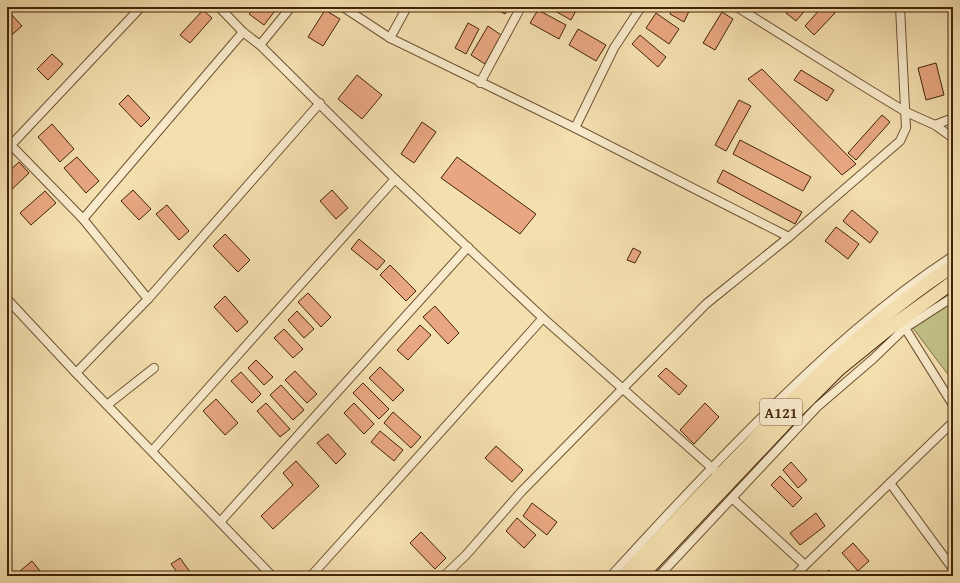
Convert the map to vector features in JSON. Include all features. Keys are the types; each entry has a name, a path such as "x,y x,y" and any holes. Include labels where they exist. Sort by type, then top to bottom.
{"highway":[{"name":"A121","path":"641,576 791,409 803,389 855,342 896,308 953,266"},
{"name":"A121","path":"624,576 715,471 887,330 953,282"}],"street":[{"path":"140,7 9,143 83,219 148,298"},
{"path":"219,7 243,32 260,45 320,103 395,179 543,318 715,471"},
{"path":"260,45 291,7"},
{"path":"344,7 390,38 575,128 789,237"},
{"path":"390,38 407,7"},
{"path":"480,83 521,7"},
{"path":"575,128 614,48 641,7"},
{"path":"738,7 906,112 935,125 953,138"},
{"path":"444,576 466,555 521,492 706,304 789,237 900,141 906,128 906,112 900,7"},
{"path":"83,219 243,32"},
{"path":"76,373 148,298 320,103"},
{"path":"935,125 953,118"},
{"path":"152,451 395,179"},
{"path":"220,522 468,247"},
{"path":"611,576 715,471 830,351 878,311 953,256"},
{"path":"660,576 817,407 874,358 905,328 953,297"},
{"path":"7,299 76,373 272,576"},
{"path":"311,576 543,318"},
{"path":"905,328 953,405"},
{"path":"107,405 154,368"},
{"path":"794,576 953,422"},
{"path":"890,483 953,570 947,576"},
{"path":"732,498 805,565"}],"green space":[{"path":"953,289 953,381 909,323"}],"building":[{"path":"256,7 278,7 264,25 249,14"},
{"path":"492,7 509,7 505,14"},
{"path":"548,7 578,7 571,20"},
{"path":"673,7 691,7 684,22 670,14"},
{"path":"791,7 808,7 796,21 786,13"},
{"path":"822,7 829,7 835,13 814,35 805,26"},
{"path":"203,10 212,18 190,43 180,35"},
{"path":"325,10 340,19 323,46 308,37"},
{"path":"538,10 566,25 559,39 530,23"},
{"path":"722,12 733,19 715,50 703,43"},
{"path":"10,13 22,26 7,39 7,16"},
{"path":"656,13 679,29 669,44 646,28"},
{"path":"468,23 479,29 466,54 455,48"},
{"path":"488,26 501,35 485,64 471,55"},
{"path":"578,29 606,45 596,61 569,45"},
{"path":"640,35 666,57 658,67 632,44"},
{"path":"52,54 63,64 48,80 37,69"},
{"path":"936,63 944,95 926,100 918,68"},
{"path":"762,69 856,164 842,175 748,79"},
{"path":"801,70 834,90 827,101 794,80"},
{"path":"357,75 382,95 362,119 338,99"},
{"path":"128,95 150,118 141,127 119,104"},
{"path":"739,100 751,106 726,151 715,145"},
{"path":"882,115 890,122 856,160 848,153"},
{"path":"422,122 436,132 414,163 401,154"},
{"path":"52,124 74,149 60,162 38,137"},
{"path":"740,140 811,177 803,191 733,154"},
{"path":"77,157 99,181 86,193 64,168"},
{"path":"457,157 536,214 520,234 441,178"},
{"path":"19,162 29,173 7,194 7,173"},
{"path":"723,170 802,212 795,224 717,182"},
{"path":"133,190 151,209 139,220 121,201"},
{"path":"332,190 348,208 336,219 320,201"},
{"path":"45,191 56,203 31,225 20,213"},
{"path":"167,205 189,231 179,240 156,214"},
{"path":"7,207 12,213 7,217"},
{"path":"852,210 878,232 870,243 843,221"},
{"path":"836,227 859,244 848,259 825,241"},
{"path":"225,234 250,260 238,272 213,246"},
{"path":"359,239 385,261 377,270 351,249"},
{"path":"633,248 641,252 635,263 627,260"},
{"path":"390,265 416,291 406,301 380,275"},
{"path":"308,293 331,317 321,327 298,302"},
{"path":"225,296 248,322 237,332 214,307"},
{"path":"435,306 459,333 448,344 423,317"},
{"path":"297,311 314,329 304,338 288,320"},
{"path":"420,325 431,335 408,360 397,350"},
{"path":"284,329 303,349 293,358 274,338"},
{"path":"256,360 273,377 264,385 248,368"},
{"path":"380,367 404,390 393,401 369,378"},
{"path":"666,368 687,386 679,395 658,376"},
{"path":"295,371 317,394 307,403 285,380"},
{"path":"241,372 261,394 252,403 231,381"},
{"path":"363,383 389,409 379,419 353,393"},
{"path":"281,385 304,410 293,420 270,395"},
{"path":"216,399 238,423 225,435 203,411"},
{"path":"266,403 290,429 280,437 257,411"},
{"path":"354,403 374,424 364,434 344,413"},
{"path":"705,403 719,417 694,444 680,430"},
{"path":"393,412 421,437 411,448 384,423"},
{"path":"380,431 403,450 394,461 371,442"},
{"path":"328,434 346,454 336,464 317,443"},
{"path":"496,446 523,470 512,482 485,458"},
{"path":"296,461 319,486 273,529 261,516 293,485 283,473"},
{"path":"791,462 807,480 798,488 783,470"},
{"path":"780,476 802,498 793,507 771,485"},
{"path":"532,503 557,522 547,535 523,516"},
{"path":"816,513 825,526 800,545 790,533"},
{"path":"517,518 536,535 524,548 506,531"},
{"path":"421,532 446,558 435,569 410,543"},
{"path":"853,543 869,561 858,571 842,553"},
{"path":"180,558 193,576 180,576 171,564"},
{"path":"32,561 44,576 24,576 20,571"},
{"path":"829,570 834,576 822,576"}]}
